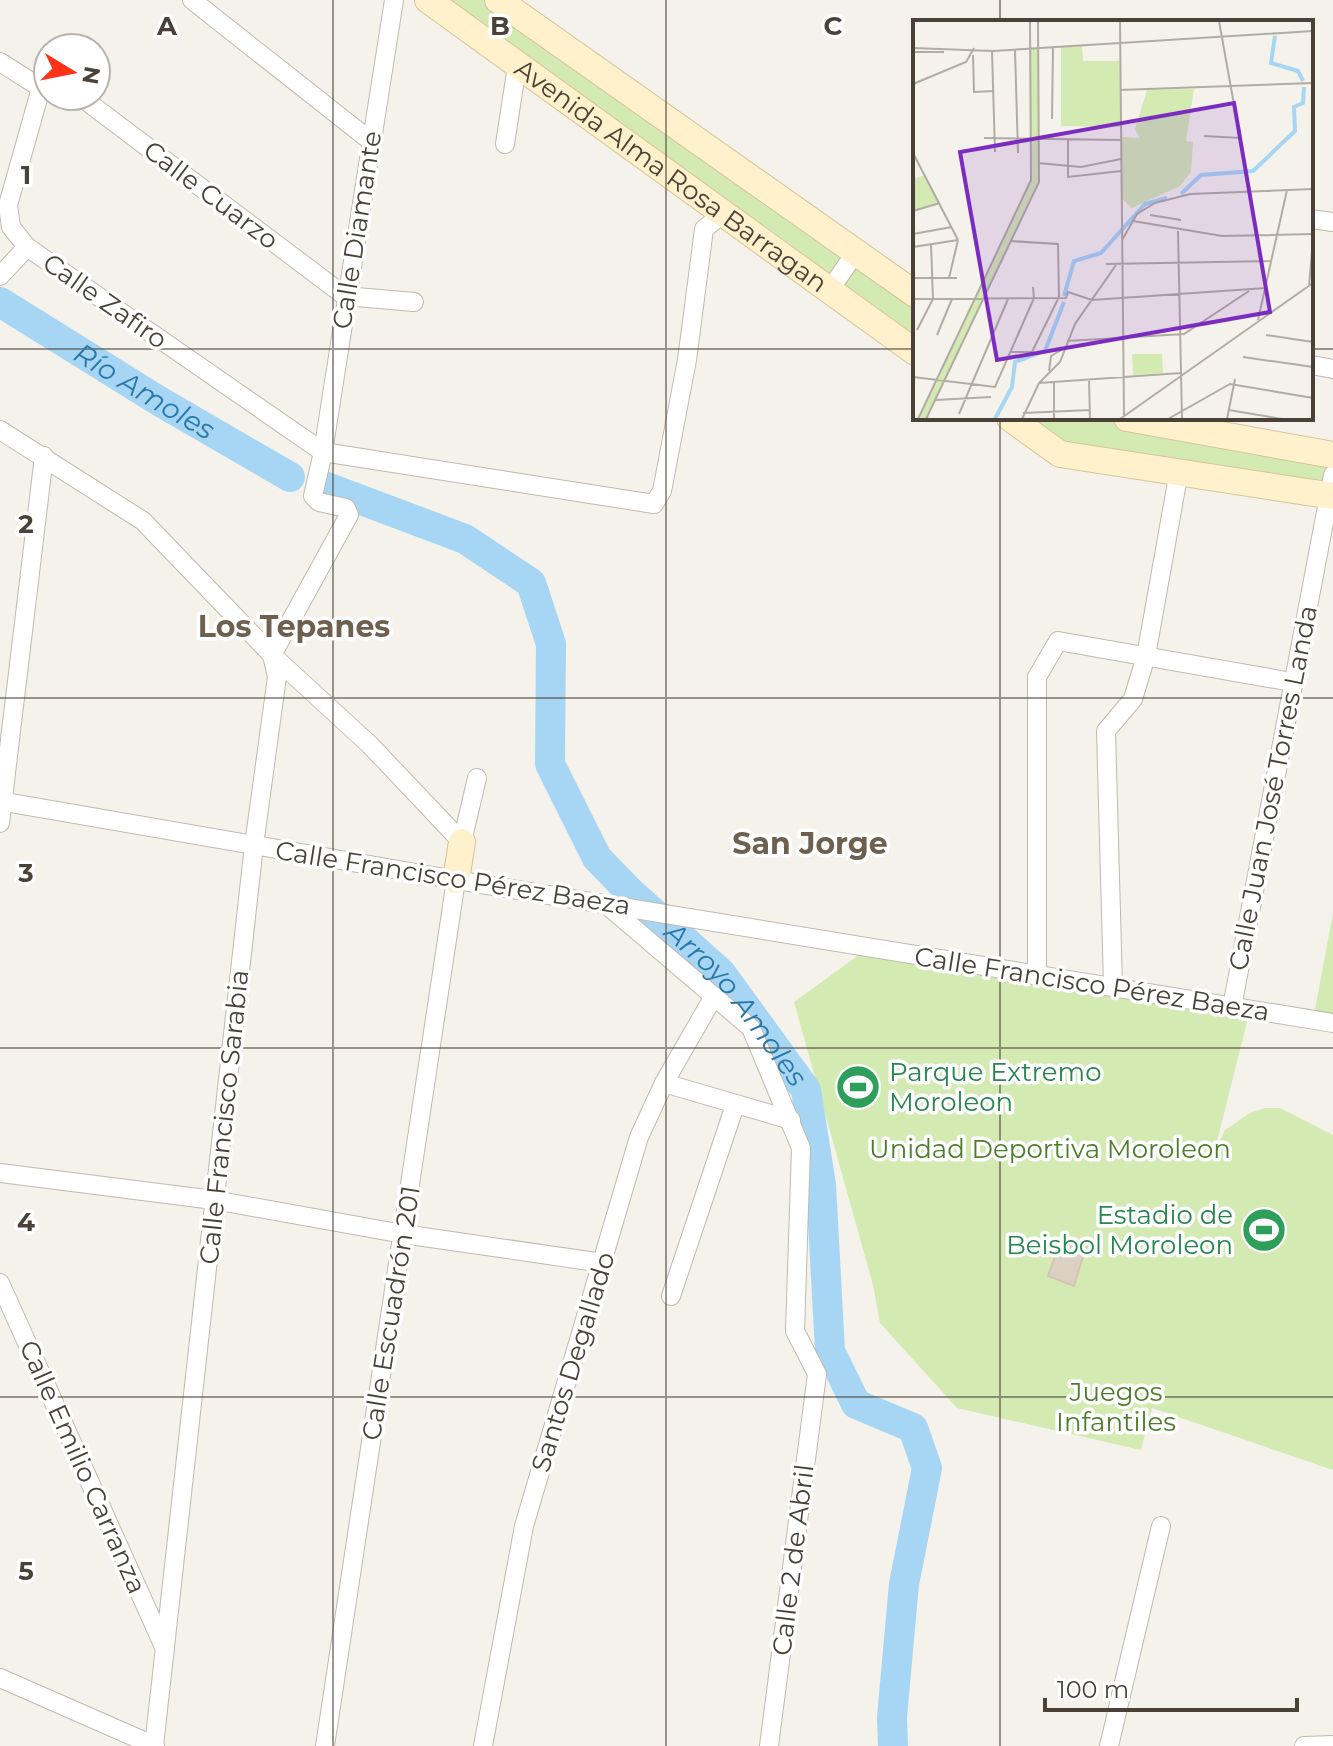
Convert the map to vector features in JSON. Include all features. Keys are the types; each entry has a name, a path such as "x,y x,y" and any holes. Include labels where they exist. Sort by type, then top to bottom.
{"street":[{"path":"192,0 372,142"},
{"name":"Calle Diamante","path":"272,655 349,515 346,508 319,502 313,496 322,456 394,0"},
{"name":"Avenida Alma Rosa Barragan","path":"428,0 913,351"},
{"name":"Avenida Alma Rosa Barragan","path":"498,0 913,293"},
{"path":"0,62 32,81"},
{"path":"505,144 517,66"},
{"name":"Calle Zafiro","path":"38,112 8,205 11,227 27,247 322,456"},
{"name":"Calle Cuarzo","path":"101,112 345,296"},
{"path":"322,456 654,504 662,491 687,360 704,229 724,213"},
{"path":"1313,219 1333,222"},
{"path":"2,273 27,247"},
{"path":"829,291 856,252"},
{"path":"345,296 414,302"},
{"path":"1313,365 1333,369"},
{"path":"1013,420 1060,454 1332,489"},
{"path":"1138,420 1333,455"},
{"path":"1,429 143,521 272,655 370,745 462,842"},
{"path":"0,823 44,456"},
{"path":"1113,986 1106,731 1133,699 1146,656 1179,471"},
{"name":"Calle Juan José Torres Landa","path":"1232,1007 1292,682 1332,489"},
{"path":"1037,977 1037,677 1058,641 1292,682"},
{"name":"Calle Francisco Sarabia","path":"155,1746 254,845 277,677 272,655"},
{"path":"456,880 477,778"},
{"name":"Calle Francisco Pérez Baeza","path":"1,801 1037,977 1113,986 1333,1023"},
{"name":"Calle Escuadrón 201","path":"325,1746 456,880"},
{"path":"608,904 751,1028 791,1120"},
{"name":"Santos Degallado","path":"483,1746 524,1526 639,1137 664,1083 714,996"},
{"path":"664,1083 791,1120"},
{"path":"671,1296 735,1105"},
{"name":"Calle 2 de Abril","path":"769,1746 817,1374 795,1331 801,1148 791,1120"},
{"path":"0,1173 214,1200 403,1234 603,1263"},
{"name":"Calle Emilio Carranza","path":"0,1283 166,1651"},
{"path":"1109,1746 1161,1526"},
{"path":"0,1678 155,1746"},
{"path":"1304,1746 1333,1745"}],"green space":[{"path":"421,0 498,0 913,293 913,347"},
{"path":"1017,420 1138,420 1333,455 1333,496 1062,452"},
{"path":"1333,913 1333,1023 1313,1020"},
{"name":"Unidad Deportiva Moroleon","path":"863,952 1248,1018 1214,1153 1225,1130 1250,1113 1265,1108 1280,1108 1333,1135 1333,1470 1152,1408 1141,1450 957,1408 880,1323 873,1285 794,1002"}],"building":[{"path":"1061,1239 1086,1247 1074,1286 1048,1276"}],"waterway":[{"name":"Río Amoles","path":"0,302 159,401 290,477"},
{"name":"Arroyo Amoles","path":"324,486 465,539 531,583 551,644 550,764 597,858 630,892 721,973 806,1090 821,1185 830,1351 856,1404 913,1428 927,1468 904,1584 892,1717 893,1746"}],"place":[{"name":"Parque Extremo Moroleon","path":"858,1087"},
{"name":"Estadio de Beisbol Moroleon","path":"1264,1230"}],"district":[{"name":"Los Tepanes","path":"294,627"},
{"name":"San Jorge","path":"810,844"}],"park label":[{"name":"Juegos Infantiles","path":"1116,1407"}]}
